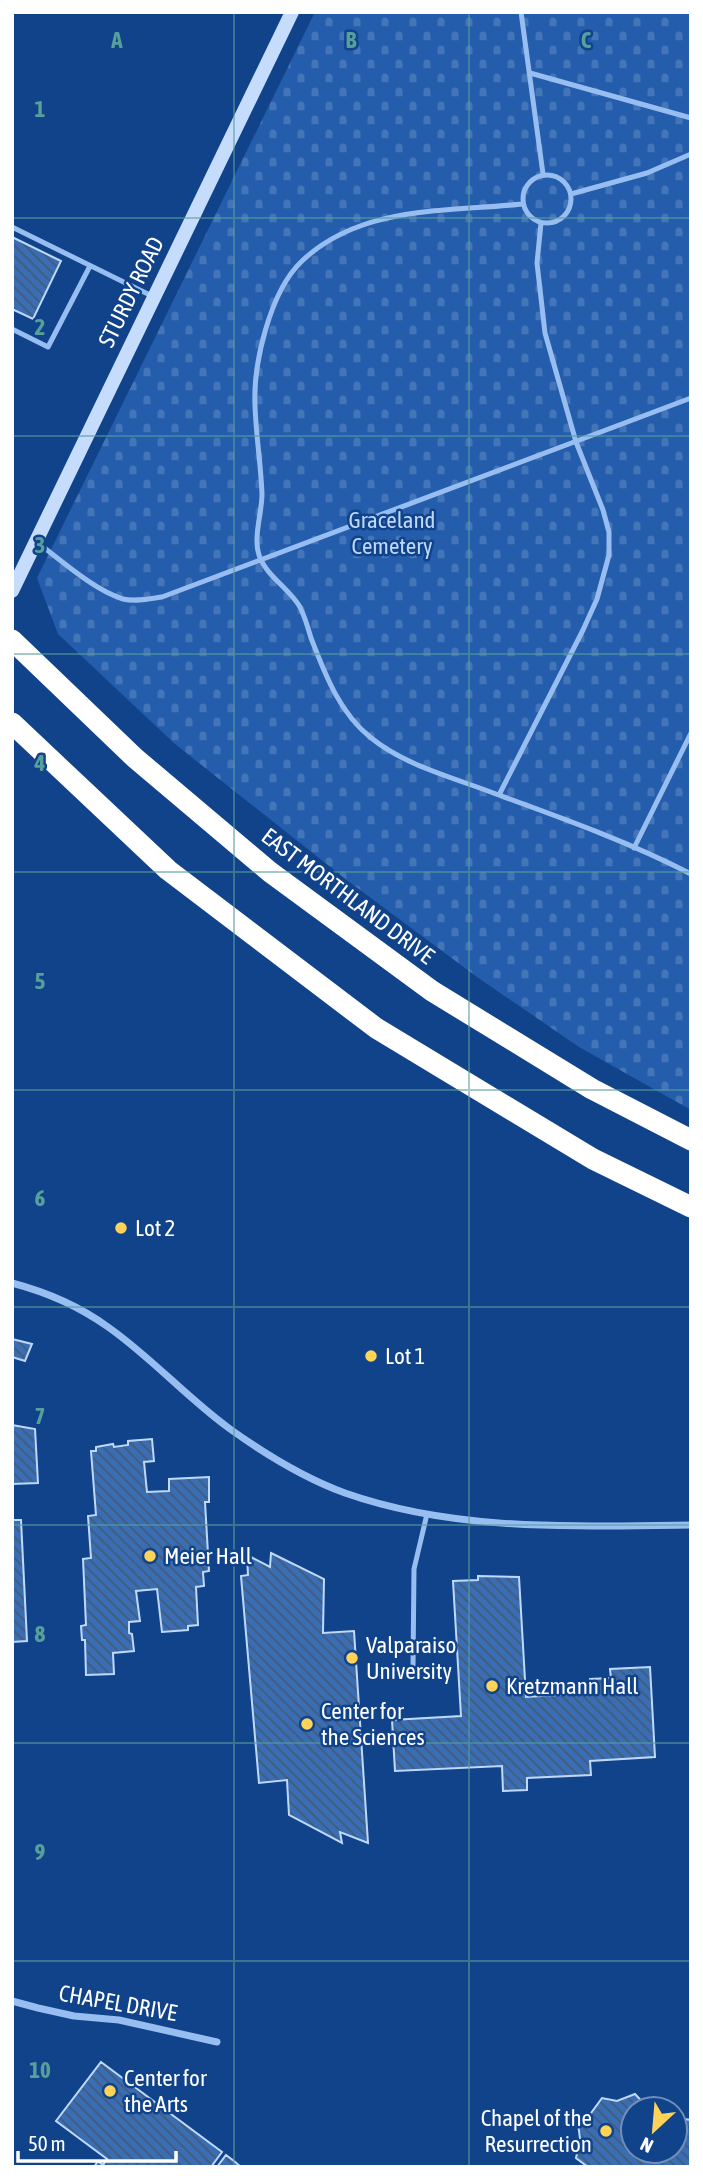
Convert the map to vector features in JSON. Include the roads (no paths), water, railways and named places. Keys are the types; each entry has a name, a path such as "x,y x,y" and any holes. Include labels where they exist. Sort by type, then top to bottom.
{"highway":[{"name":"EAST MORTHLAND DRIVE","path":"12,640 135,758 270,873 432,991 592,1089 691,1140"},
{"path":"12,723 168,870 376,1028 593,1159 691,1207"}],"street":[{"name":"STURDY ROAD","path":"12,591 292,12"},
{"path":"12,1283 53,1296 109,1327 207,1410 258,1449 342,1492 388,1507 427,1514 542,1526 691,1525"},
{"name":"CHAPEL DRIVE","path":"12,2001 50,2011 119,2020 217,2042"}],"lane":[{"path":"521,12 543,174"},
{"path":"530,73 691,118"},
{"path":"571,194 646,173 691,154"},
{"path":"543,174 564,181 571,194 569,209 561,219 550,223 541,223 526,214 522,204 527,185 543,174"},
{"path":"522,204 404,213 346,232 299,263 271,313 258,370 254,404 261,477 262,510 258,545 261,560 300,607 326,677 340,702 370,737 432,771 499,794 691,874"},
{"path":"499,794 583,630 604,578 609,555 603,510 576,442 545,333 537,263 541,223"},
{"path":"12,227 154,297"},
{"path":"12,329 48,347 90,266"},
{"path":"36,541 108,592 124,599 139,601 162,597 691,398"},
{"path":"634,848 691,733"},
{"path":"413,1667 414,1569 427,1514"}],"place":[{"name":"Lot 2","path":"121,1228"},
{"name":"Lot 1","path":"371,1356"},
{"name":"Meier Hall","path":"150,1556"},
{"name":"Valparaiso University","path":"352,1658"},
{"name":"Kretzmann Hall","path":"492,1686"},
{"name":"Center for the Sciences","path":"307,1724"},
{"name":"Center for the Arts","path":"110,2091"},
{"name":"Chapel of the Resurrection","path":"606,2131"}],"park label":[{"name":"Graceland Cemetery","path":"392,533"}]}
